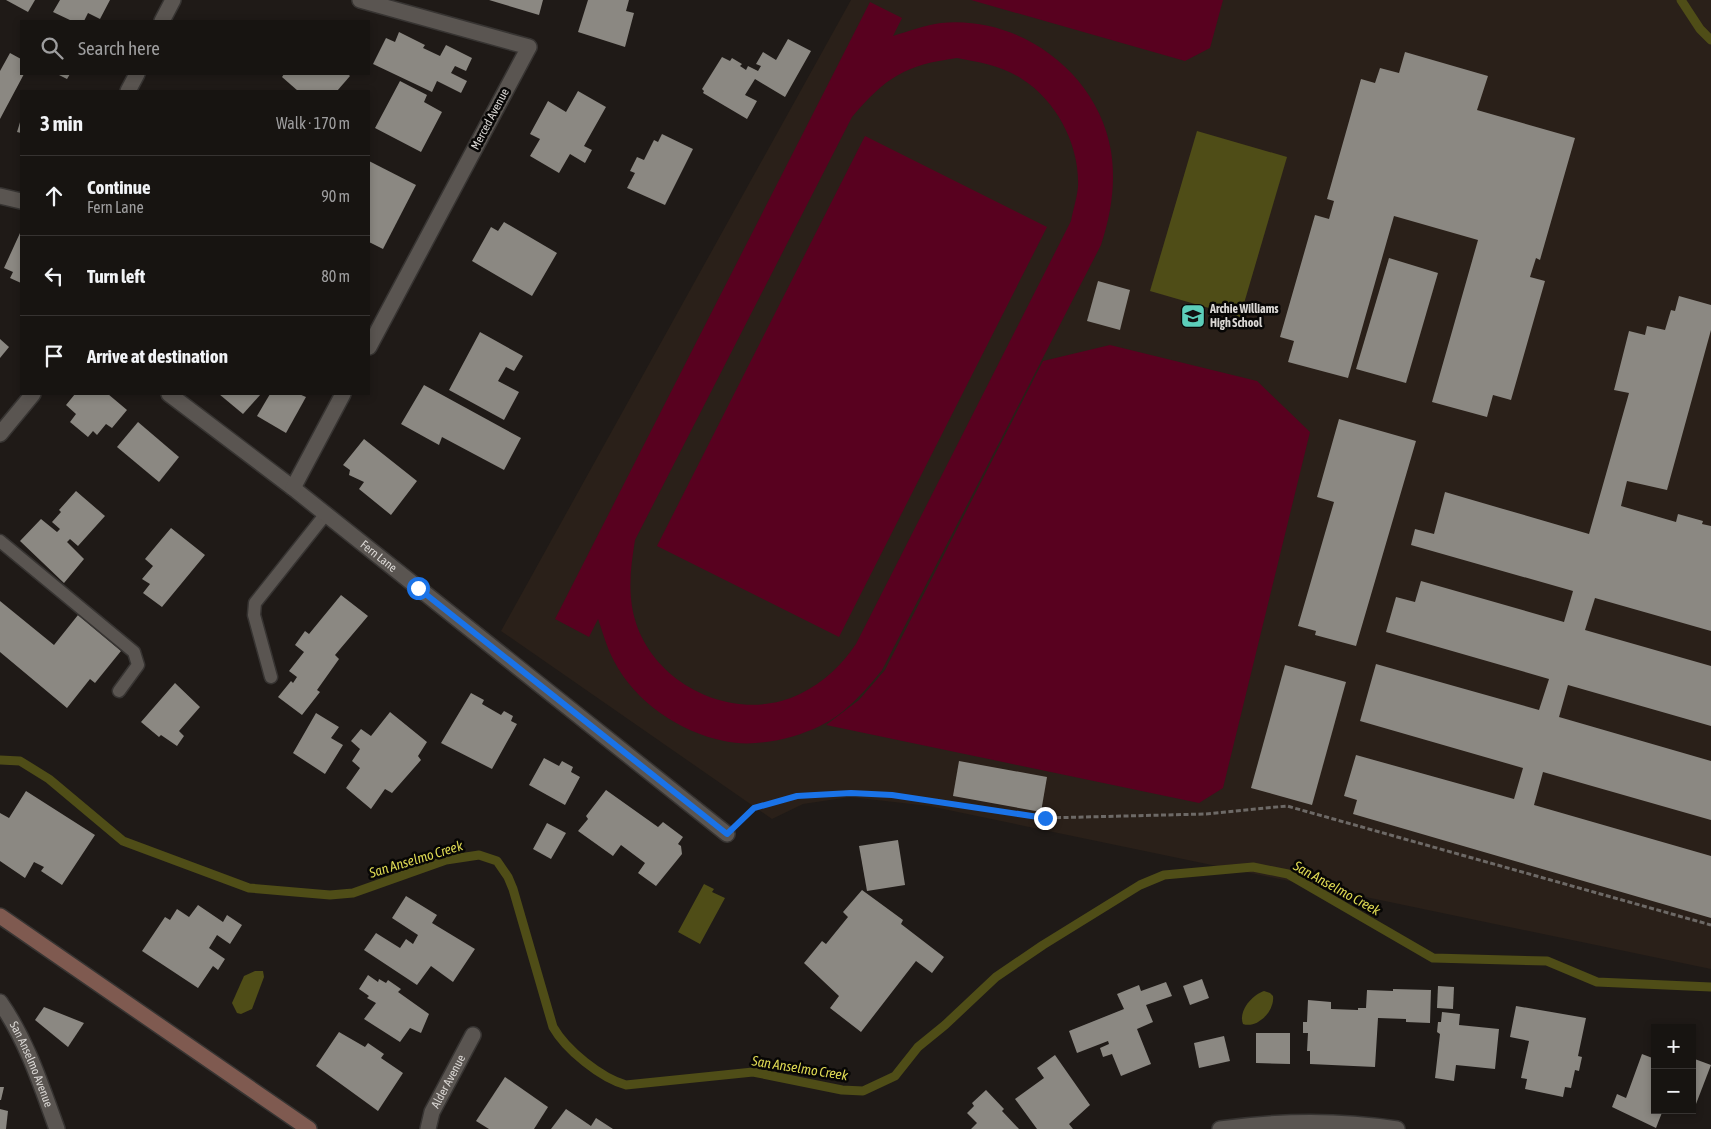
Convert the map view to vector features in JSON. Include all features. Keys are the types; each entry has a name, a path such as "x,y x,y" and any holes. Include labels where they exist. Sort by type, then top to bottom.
{"main road":[{"path":"0,916 309,1129"}],"street":[{"path":"163,20 173,0"},
{"name":"Merced Avenue","path":"368,2 529,47 370,344"},
{"path":"129,90 136,75"},
{"path":"0,196 20,201"},
{"path":"0,434 32,395"},
{"name":"Fern Lane","path":"170,395 293,488 727,834"},
{"path":"293,488 343,395"},
{"name":"San Anselmo Avenue","path":"0,1002 15,1024 57,1129"},
{"name":"Alder Avenue","path":"428,1129 432,1112 473,1036"},
{"path":"1220,1129 1293,1123 1346,1124 1397,1129"}],"lane":[{"path":"271,676 254,615 255,603 325,515"},
{"path":"0,540 134,652 138,665 119,691"}],"path":[{"path":"727,834 754,808 797,796 851,793 892,795 1045,818 1206,814 1286,806 1711,925"}],"shaded area":[{"name":"Archie Williams High School","path":"851,0 1711,0 1711,969 929,806 850,797 803,804 772,819 501,631"},
{"path":"971,0 1223,0 1210,48 1185,61"},
{"path":"870,2 902,18 893,36 941,23 970,23 999,29 1026,39 1051,55 1072,74 1090,97 1103,123 1111,151 1112,199 1101,245 882,670 862,694 829,721 798,735 760,743 724,741 708,737 675,723 646,702 623,676 614,661 598,619 589,637 555,619","holes":["957,58 991,65 1015,75 1035,88 1056,112 1070,141 1078,171 1078,187 1071,221 856,644 850,652 831,673 817,684 800,694 774,703 748,705 722,701 697,692 675,678 656,659 642,637 633,612 630,585 635,540 852,117 875,92 898,75 923,65"]},
{"path":"1197,131 1287,157 1240,317 1150,291"},
{"path":"865,136 1047,227 839,637 657,546"},
{"path":"1110,345 1257,381 1310,432 1223,788 1199,803 826,725 859,700 885,670 1043,361"},
{"path":"704,884 714,889 712,892 725,898 700,944 678,932"},
{"path":"255,971 263,971 264,977 252,1009 241,1014 237,1013 232,1003 244,976"},
{"path":"1264,991 1273,996 1273,1002 1268,1013 1254,1024 1243,1024 1242,1014 1247,1004"}],"building":[{"path":"6,0 35,0 28,12"},
{"path":"60,0 110,0 100,19 88,13 84,20 70,20 53,12"},
{"path":"489,0 543,0 539,15"},
{"path":"588,0 629,0 626,11 634,13 625,47 578,32"},
{"path":"399,32 425,45 423,48 440,56 446,45 472,58 466,71 455,66 451,73 467,81 461,93 437,81 432,92 373,64 386,38 395,42"},
{"path":"788,39 811,51 785,97 755,79 745,95 757,101 747,119 703,93 702,89 722,57 730,61 732,58 742,64 740,66 746,70 748,66 758,71 761,66 756,64 763,52 776,60"},
{"path":"1405,52 1488,76 1477,110 1575,138 1540,260 1536,258 1530,277 1545,281 1511,400 1493,395 1487,417 1432,402 1478,240 1394,216 1348,378 1288,362 1294,341 1280,337 1315,215 1329,219 1334,201 1327,199 1361,79 1375,83 1380,68 1399,73"},
{"path":"10,53 20,58 20,75 23,75 0,119 0,71"},
{"path":"59,75 69,75 67,79"},
{"path":"283,75 350,76 338,90 297,90 282,77"},
{"path":"400,81 427,95 424,102 442,112 421,152 375,128"},
{"path":"578,91 606,107 584,146 592,150 585,163 570,154 559,173 530,156 540,139 530,134 548,101 566,112"},
{"path":"20,122 20,133 17,132"},
{"path":"662,134 693,149 665,205 627,188 635,173 630,171 637,157 644,160 654,140 658,142"},
{"path":"370,162 416,185 383,249 370,242"},
{"path":"504,222 557,253 532,296 472,261 491,227 498,231"},
{"path":"20,233 20,283 10,278 13,272 4,268"},
{"path":"1389,258 1438,273 1406,383 1356,369"},
{"path":"1098,281 1130,290 1120,330 1087,321"},
{"path":"1679,296 1711,305 1711,330 1667,490 1627,481 1621,506 1676,522 1678,514 1703,521 1702,524 1711,526 1711,631 1595,598 1585,630 1711,666 1711,726 1568,685 1559,717 1711,761 1711,820 1543,772 1534,805 1711,856 1711,918 1353,814 1357,800 1344,796 1356,755 1514,799 1523,768 1360,721 1376,664 1539,710 1549,679 1386,632 1396,597 1415,602 1421,581 1564,622 1573,591 1411,545 1415,529 1434,534 1445,492 1589,534 1629,393 1614,390 1629,331 1645,335 1647,326 1665,330 1671,310 1675,311"},
{"path":"480,332 523,356 514,371 506,367 498,381 519,392 504,420 449,390"},
{"path":"0,339 9,347 0,358"},
{"path":"424,385 521,438 504,470 442,437 439,445 401,424"},
{"path":"74,395 109,395 127,410 112,428 106,424 97,435 93,431 88,437 70,422 76,414 66,405"},
{"path":"220,395 260,395 243,414"},
{"path":"269,395 301,395 306,397 286,433 257,416"},
{"path":"1339,419 1416,441 1356,646 1315,635 1316,631 1298,626 1334,502 1317,497"},
{"path":"138,422 179,457 159,482 117,447"},
{"path":"364,439 417,481 391,515 359,489 364,482 349,475 350,470 343,465"},
{"path":"76,491 105,516 78,546 70,539 67,542 84,559 64,583 20,541 41,519 57,532 60,529 52,522 61,512 59,510"},
{"path":"171,528 205,555 162,607 143,593 150,584 142,579 153,566 145,559"},
{"path":"341,595 368,616 335,655 339,659 317,690 320,692 302,715 278,697 291,681 293,683 297,677 289,671 304,652 295,645 305,631 309,634"},
{"path":"0,601 54,645 78,615 121,651 95,683 90,679 67,708 0,652"},
{"path":"1285,665 1346,682 1312,805 1251,788"},
{"path":"175,683 200,707 179,731 184,736 177,746 161,735 159,737 141,722"},
{"path":"471,693 484,700 482,704 501,715 504,711 513,716 511,721 517,724 492,769 441,743"},
{"path":"390,712 427,742 418,756 421,760 392,793 385,789 371,809 346,788 360,768 352,761 360,749 351,741 361,729 371,736"},
{"path":"316,713 339,727 331,738 343,745 325,774 293,753"},
{"path":"544,758 559,766 562,761 573,767 571,772 580,777 565,805 529,785"},
{"path":"959,761 1047,777 1041,812 953,796"},
{"path":"606,790 658,827 663,822 683,837 678,844 681,846 682,854 656,886 638,873 645,863 621,845 613,856 578,831 588,819 586,816"},
{"path":"26,791 95,835 62,885 41,871 44,867 34,862 25,878 0,861 0,813 9,818"},
{"path":"547,823 566,833 551,859 533,849"},
{"path":"898,840 905,885 867,891 859,846"},
{"path":"862,890 903,920 901,924 944,957 932,973 916,961 861,1032 830,1008 839,996 804,963 822,941 826,944 848,917 843,912"},
{"path":"406,896 437,915 432,923 475,949 453,982 431,966 417,985 364,950 376,933 400,948 406,939 413,944 418,935 392,918"},
{"path":"198,905 223,922 227,915 242,925 230,944 217,935 209,948 225,959 218,970 213,966 198,988 142,951 165,917 170,920 177,909 189,917"},
{"path":"368,975 378,982 379,979 386,983 388,980 401,989 398,992 429,1014 421,1033 410,1028 400,1042 364,1019 376,1003 367,998 369,996 359,989"},
{"path":"1202,979 1209,998 1190,1005 1183,986"},
{"path":"1166,982 1172,996 1146,1005 1153,1022 1137,1029 1151,1064 1121,1076 1112,1054 1103,1057 1100,1048 1109,1044 1108,1041 1077,1053 1069,1031 1124,1009 1117,994 1139,985 1141,991"},
{"path":"1438,986 1454,987 1453,1009 1437,1008"},
{"path":"1393,989 1431,990 1430,1023 1406,1022 1406,1019 1378,1018 1375,1067 1310,1064 1310,1051 1307,1051 1308,1033 1303,1033 1303,1022 1307,1022 1308,1000 1331,1002 1331,1009 1358,1010 1358,1008 1366,1008 1367,990 1393,991"},
{"path":"1516,1006 1586,1018 1578,1056 1582,1057 1579,1071 1575,1070 1571,1088 1565,1087 1563,1097 1525,1089 1527,1079 1521,1078 1529,1041 1510,1037"},
{"path":"44,1007 84,1023 68,1047 35,1020"},
{"path":"1442,1012 1460,1014 1459,1025 1499,1029 1495,1069 1456,1065 1454,1081 1435,1078 1440,1034 1437,1032 1438,1022 1441,1022"},
{"path":"339,1032 365,1047 368,1043 384,1054 381,1058 403,1073 378,1111 316,1066"},
{"path":"1256,1033 1290,1033 1290,1064 1256,1063"},
{"path":"1224,1036 1230,1061 1199,1068 1194,1043"},
{"path":"1642,1054 1651,1057 1651,1114 1661,1114 1656,1128 1612,1107 1617,1094 1626,1098"},
{"path":"1055,1055 1090,1105 1069,1124 1073,1129 1037,1129 1015,1099 1044,1078 1037,1068"},
{"path":"1696,1059 1711,1065 1696,1104"},
{"path":"505,1077 548,1107 534,1129 489,1129 476,1121"},
{"path":"0,1087 4,1087 1,1100 0,1100"},
{"path":"986,1090 1019,1129 971,1129 977,1123 967,1113 974,1106 972,1103"},
{"path":"0,1109 8,1111 6,1129 0,1129"},
{"path":"566,1109 591,1126 596,1118 613,1129 551,1129"}],"waterway":[{"path":"1681,0 1700,29 1711,40"},
{"name":"San Anselmo Creek","path":"0,760 20,761 49,779 123,841 249,888 330,895 353,893 446,860 479,855 497,861 508,877 513,889 553,1027 566,1045 595,1070 626,1085 753,1072 842,1090 863,1091 895,1076 918,1047 945,1025 996,977 1043,945 1140,885 1164,875 1253,867 1288,874 1433,958 1547,961 1597,982 1711,987"}],"place":[{"name":"Archie Williams High School","path":"1193,316"}],"route":[{"path":"418,588 727,834 754,808 797,796 851,793 892,795 1045,818"}]}
